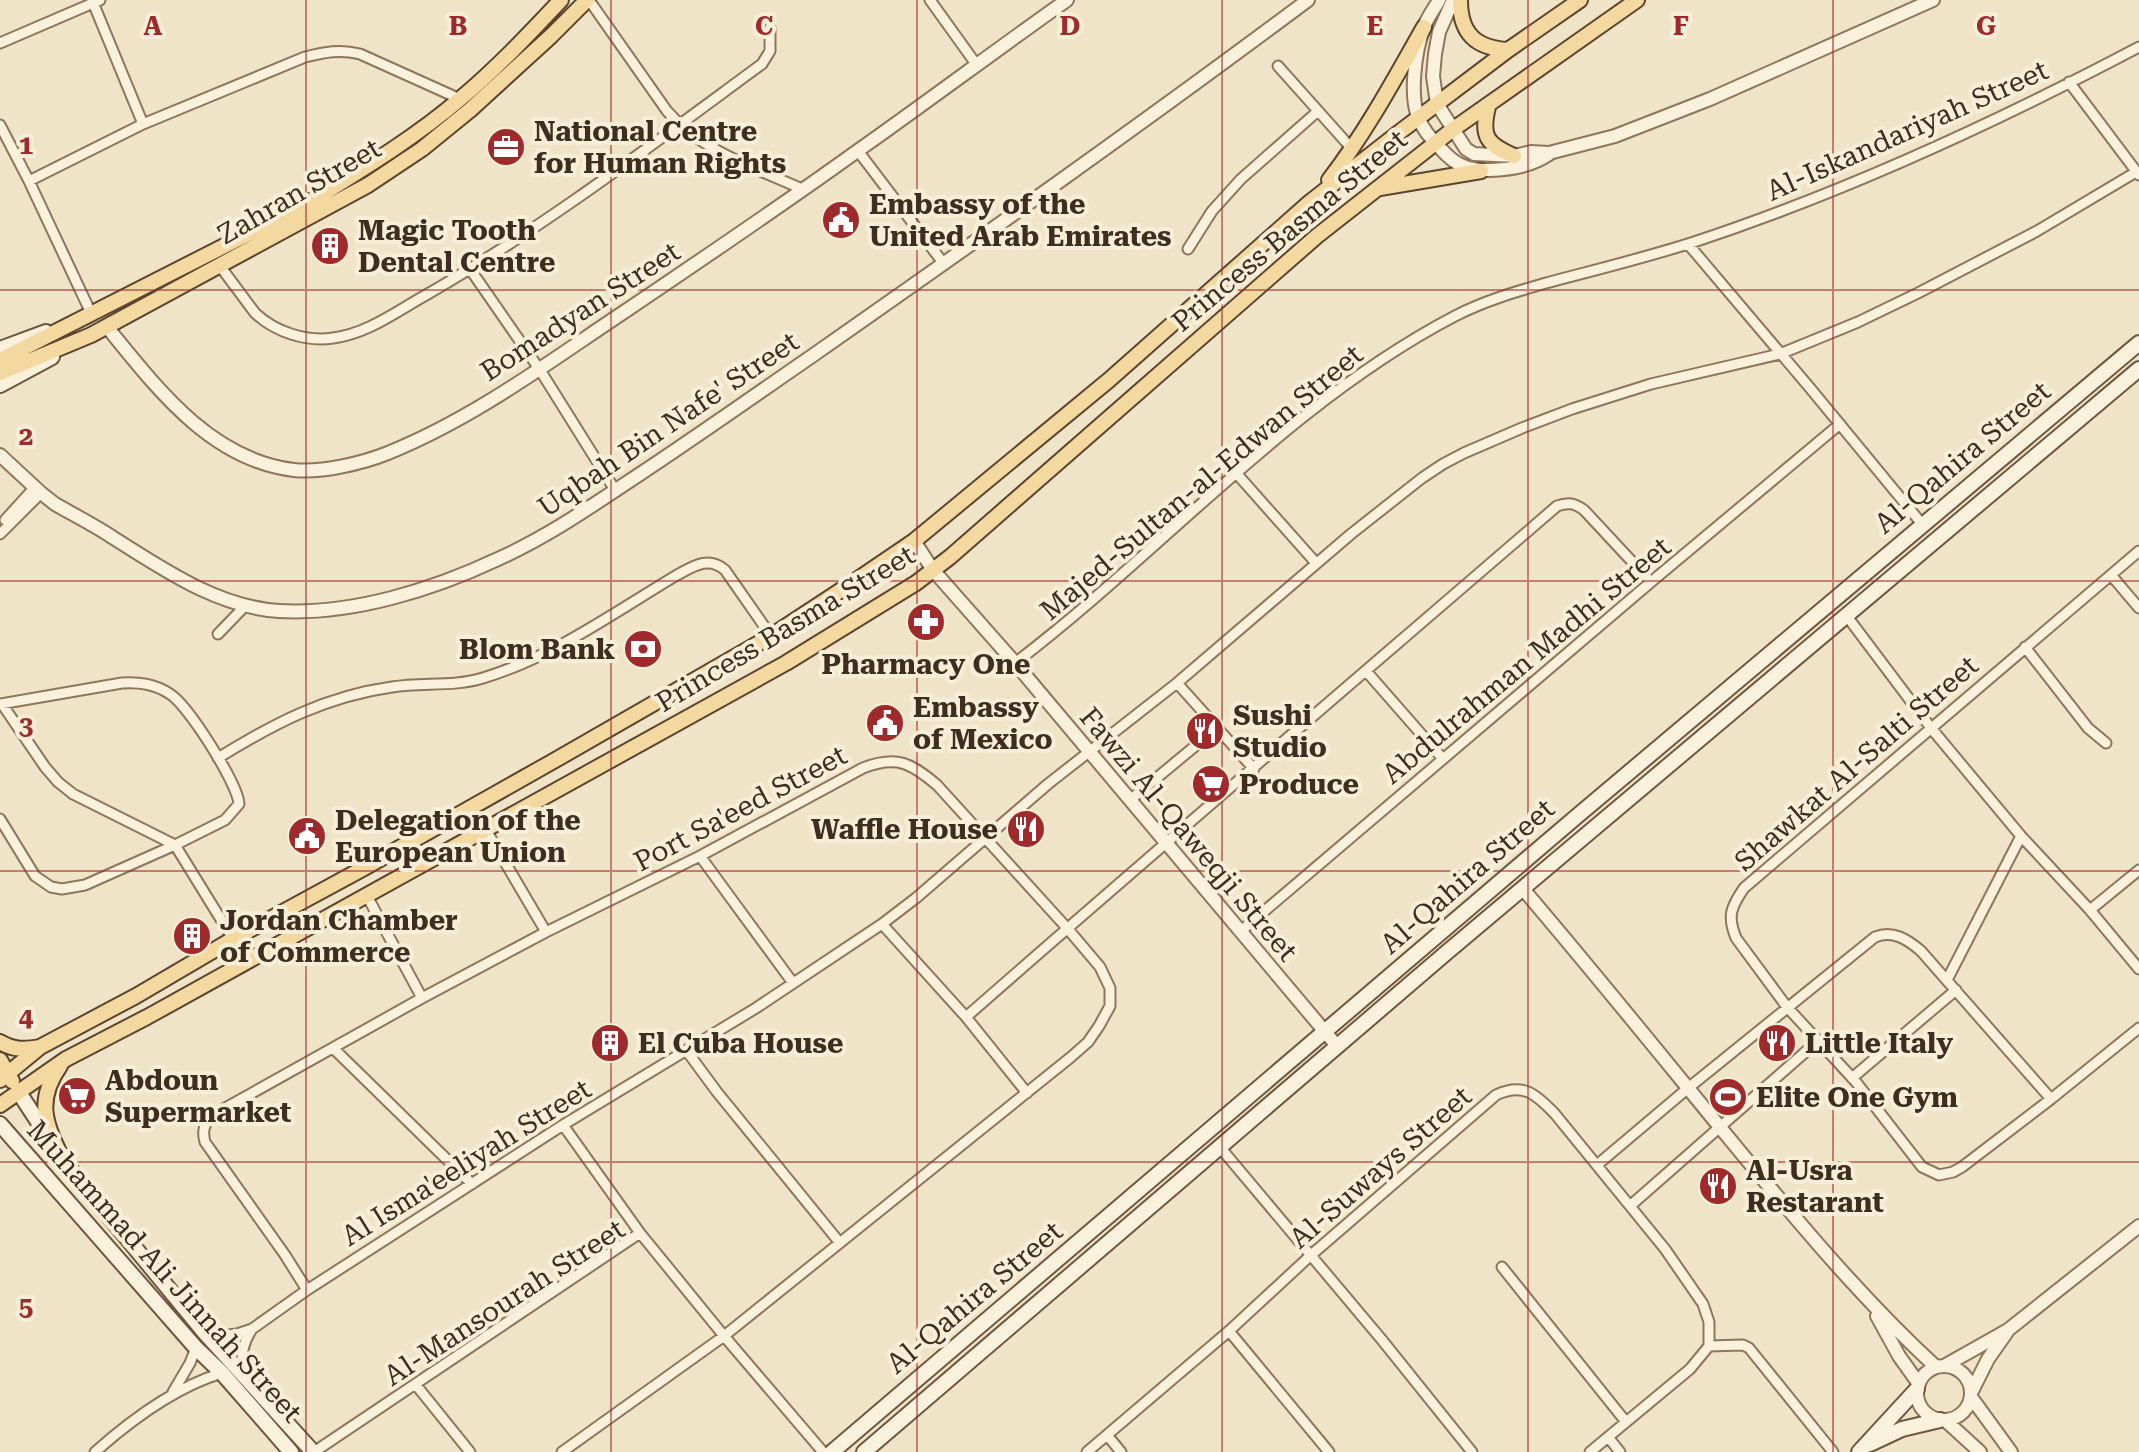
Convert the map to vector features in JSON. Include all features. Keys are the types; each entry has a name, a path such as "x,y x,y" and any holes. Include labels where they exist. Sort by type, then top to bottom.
{"main road":[{"name":"Zahran Street","path":"0,360 303,206 402,143 460,99 561,0"},
{"name":"Zahran Street","path":"0,373 107,327 368,185 422,149 488,93 588,0"},
{"path":"1460,0 1460,14 1472,38 1489,48 1508,50"},
{"name":"Princess Basma Street","path":"2,1071 771,636 914,541 1109,380 1310,202 1508,50 1580,0"},
{"name":"Princess Basma Street","path":"0,1105 66,1059 786,663 916,583 1317,236 1452,130 1637,0"},
{"path":"1310,202 1353,150 1424,27"},
{"path":"1488,107 1484,126 1488,140 1514,156"},
{"path":"1376,189 1481,171"},
{"path":"0,349 69,325"},
{"path":"0,385 91,335"},
{"name":"Al-Qahira Street","path":"832,1452 1531,855 2139,343"},
{"name":"Al-Qahira Street","path":"864,1452 1219,1146 2139,369"},
{"path":"0,1042 22,1050 46,1044"},
{"path":"66,1059 47,1089 44,1114 66,1166"},
{"name":"Muhammad Ali Jinnah Street","path":"2,1071 66,1166 205,1333 314,1452"},
{"name":"Muhammad Ali Jinnah Street","path":"0,1124 291,1452"},
{"path":"1863,1449 1918,1386"},
{"path":"1863,1449 1902,1429 1942,1420"}],"street":[{"path":"588,0 679,125 708,146 802,189"},
{"path":"930,0 976,64"},
{"name":"Bomadyan Street","path":"107,327 159,390 199,427 246,457 297,470 365,461 447,425 540,370 858,151 1067,0"},
{"name":"Uqbah Bin Nafe' Street","path":"0,455 38,490 171,574 245,606 278,611 318,610 399,597 512,553 566,524 944,264 1308,0"},
{"path":"1439,0 1424,27 1415,65 1414,89 1418,119 1435,143 1452,162 1481,171 1535,163 1549,153"},
{"path":"1453,0 1439,32 1435,54 1433,76 1437,104 1466,149 1474,154 1514,156 1531,152 1549,153 1615,136 1710,99 1933,0"},
{"path":"0,43 95,1 143,124"},
{"path":"220,266 262,320 292,335 331,339 357,332 470,269 762,64 770,51 770,28"},
{"name":"Al-Iskandariyah Street","path":"1688,244 1791,208 1900,163 1986,124 2139,47"},
{"path":"29,181 143,124 305,57 330,51 345,50 360,54 460,99"},
{"path":"1278,66 1353,150"},
{"path":"2069,82 2138,174"},
{"path":"1188,249 1212,211 1241,179 1318,111"},
{"path":"0,125 91,313"},
{"path":"858,151 944,264"},
{"name":"Al Isma'eeliyah Street","path":"205,1333 219,1336 252,1329 307,1290 563,1125 793,983 882,924 1422,478 1464,453 1621,392 1780,354 1858,322 2037,231 2138,174"},
{"path":"1688,244 1922,524"},
{"name":"Majed-Sultan-al-Edwan Street","path":"1015,663 1053,635 1301,419 1360,374 1429,330 1493,299 1688,244"},
{"path":"470,269 540,370 615,490"},
{"name":"Abdulrahman Madhi Street","path":"1241,931 1840,424"},
{"path":"1237,474 1316,563"},
{"path":"0,525 38,490"},
{"path":"0,534 38,490"},
{"path":"966,1017 1557,506 1575,504 1584,510 1651,582"},
{"name":"Fawzi Al-Qaweqji Street","path":"914,541 933,570 1337,1046"},
{"name":"Shawkat Al-Salti Street","path":"2139,551 1744,888 1734,903 1731,915 1736,938 1787,1007 1852,1078 1922,1167 1939,1175 1962,1167 2139,1028"},
{"path":"218,758 283,720 329,702 387,687 473,681 526,662 698,564 715,563 725,570 771,636"},
{"path":"2111,575 2139,608"},
{"path":"218,634 245,606"},
{"path":"1846,615 1931,728 2021,836 2090,910 2139,969"},
{"path":"2025,647 2088,728 2106,743"},
{"path":"1366,671 1443,759"},
{"path":"0,819 35,876 51,887 62,889 85,885 175,845 225,820 239,804 239,795 218,758 173,696 138,682 1,704 58,782 73,794 175,845 233,939"},
{"path":"1177,683 1254,769"},
{"path":"1130,800 1217,728"},
{"name":"Port Sa'eed Street","path":"307,1290 212,1155 202,1133 211,1116 422,998 700,856 863,768 895,761 913,767 937,785 1100,967 1110,988 1110,1006 1088,1042 1027,1093 724,1336 562,1452"},
{"path":"486,830 546,932"},
{"path":"1947,980 2021,836"},
{"path":"700,856 793,983"},
{"path":"2090,910 2139,870"},
{"path":"1523,889 1687,1089 1869,1303 1941,1366 1961,1371 1970,1384 1972,1394 2011,1452"},
{"path":"367,896 422,998"},
{"path":"882,924 966,1017 1027,1093"},
{"path":"1597,1165 1787,1007 1875,937 1883,934 1901,937 1913,944 2051,1099"},
{"path":"1852,1078 1956,990"},
{"path":"1630,1206 1819,1040"},
{"path":"46,1044 66,1059"},
{"path":"333,1048 472,1184"},
{"path":"686,1050 840,1243"},
{"name":"Al-Suways Street","path":"1087,1452 1496,1095 1507,1090 1525,1090 1544,1102 1665,1249 1703,1304 1709,1322 1709,1346"},
{"path":"563,1125 640,1233"},
{"path":"1219,1146 1472,1452"},
{"path":"1918,1386 1929,1371 2008,1330 2139,1226"},
{"name":"Al-Mansourah Street","path":"314,1452 640,1233 823,1452"},
{"path":"1502,1267 1626,1422"},
{"path":"1869,1303 1918,1386 1920,1406 1980,1452"},
{"path":"242,1375 241,1351 252,1329"},
{"path":"1942,1420 1962,1414 1968,1406 1988,1359 2008,1330"},
{"path":"1229,1331 1329,1452"},
{"path":"1590,1452 1690,1369 1709,1346 1743,1345 1749,1348 1833,1452"},
{"path":"171,1395 196,1348"},
{"path":"95,1452 107,1448 171,1395 204,1378 222,1373"},
{"path":"416,1385 470,1452"},
{"path":"1107,1435 1121,1452"},
{"path":"1608,1437 1620,1452"}],"place":[{"name":"National Centre for Human Rights","path":"506,147"},
{"name":"Embassy of the United Arab Emirates","path":"841,220"},
{"name":"Magic Tooth Dental Centre","path":"330,246"},
{"name":"Pharmacy One","path":"926,622"},
{"name":"Blom Bank","path":"643,649"},
{"name":"Embassy of Mexico","path":"885,723"},
{"name":"Sushi Studio","path":"1205,731"},
{"name":"Produce","path":"1211,784"},
{"name":"Waffle House","path":"1026,829"},
{"name":"Delegation of the European Union","path":"307,836"},
{"name":"Jordan Chamber of Commerce","path":"192,936"},
{"name":"El Cuba House","path":"610,1043"},
{"name":"Little Italy","path":"1777,1043"},
{"name":"Abdoun Supermarket","path":"77,1096"},
{"name":"Elite One Gym","path":"1728,1097"},
{"name":"Al-Usra Restarant","path":"1718,1186"}]}
